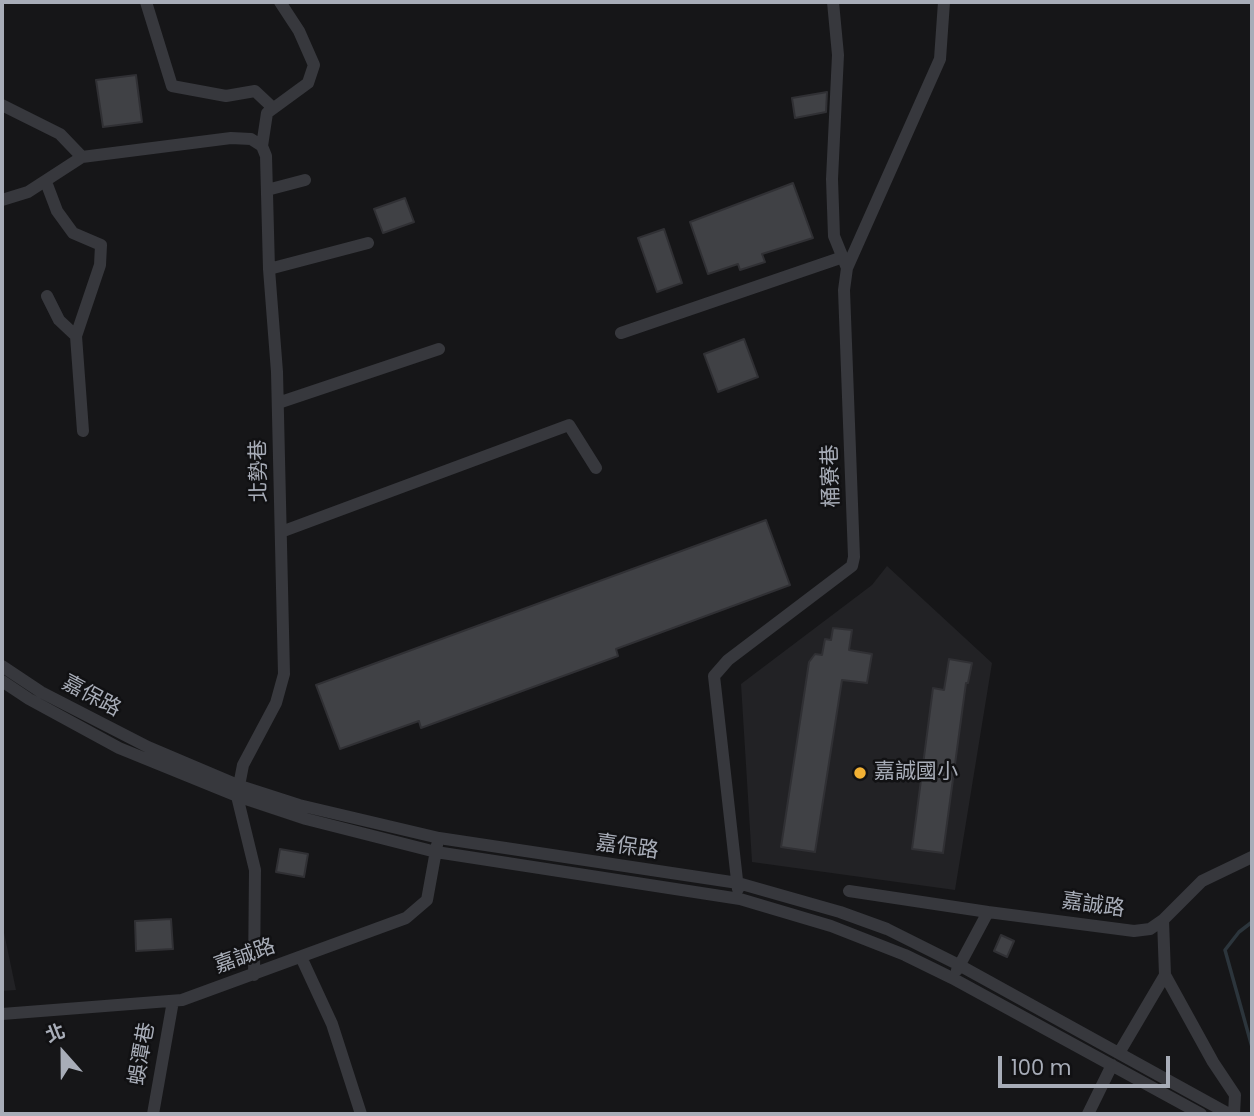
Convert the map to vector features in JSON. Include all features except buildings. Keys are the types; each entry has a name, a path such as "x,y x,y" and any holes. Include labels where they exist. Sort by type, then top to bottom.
{"street":[{"path":"146,2 172,86 226,96 255,90 272,107 309,83 314,65 299,31 280,2"},
{"path":"621,333 845,262 834,236 832,179 838,55 833,2"},
{"name":"桶寮巷","path":"740,899 714,676 720,667 852,566 854,544 845,262 940,59 944,2"},
{"path":"2,105 60,134 82,157"},
{"name":"北勢巷","path":"239,791 243,765 276,703 284,674 278,404 269,269 266,156 262,146 267,113 272,107"},
{"path":"2,200 28,192 82,157 231,138 251,139 262,146"},
{"path":"267,190 305,180"},
{"path":"46,182 57,211 73,233 101,245 100,265 75,336 83,431"},
{"path":"269,269 369,243"},
{"path":"47,296 59,320 75,336"},
{"path":"278,404 439,349"},
{"path":"281,533 569,425 596,468"},
{"name":"嘉保路","path":"2,666 101,724 239,791 439,838 738,883 802,899 887,929 959,965 1232,1114"},
{"name":"嘉保路","path":"2,681 29,699 119,748 239,791 306,819 436,852 740,899 790,912 879,943 952,978 1201,1114"},
{"path":"239,791 256,870 254,975"},
{"name":"嘉誠路","path":"2,1014 173,1001 254,975 414,914 427,900 439,838"},
{"name":"嘉誠路","path":"849,891 1134,932 1150,929 1163,920 1202,881 1252,857"},
{"path":"952,978 988,912"},
{"path":"1163,920 1165,975 1213,1062 1235,1095 1232,1114"},
{"path":"301,957 332,1024 361,1114"},
{"path":"1119,1053 1165,975"},
{"name":"蜈潭巷","path":"153,1114 173,1001"},
{"path":"1088,1114 1112,1065"}],"shaded area":[{"name":"嘉誠國小","path":"887,566 992,663 955,890 752,862 741,684 872,585"},
{"path":"2,923 16,990 2,991"}],"waterway":[{"path":"1252,922 1239,932 1225,950 1252,1047"}],"place":[{"name":"嘉誠國小","path":"860,773"}]}
